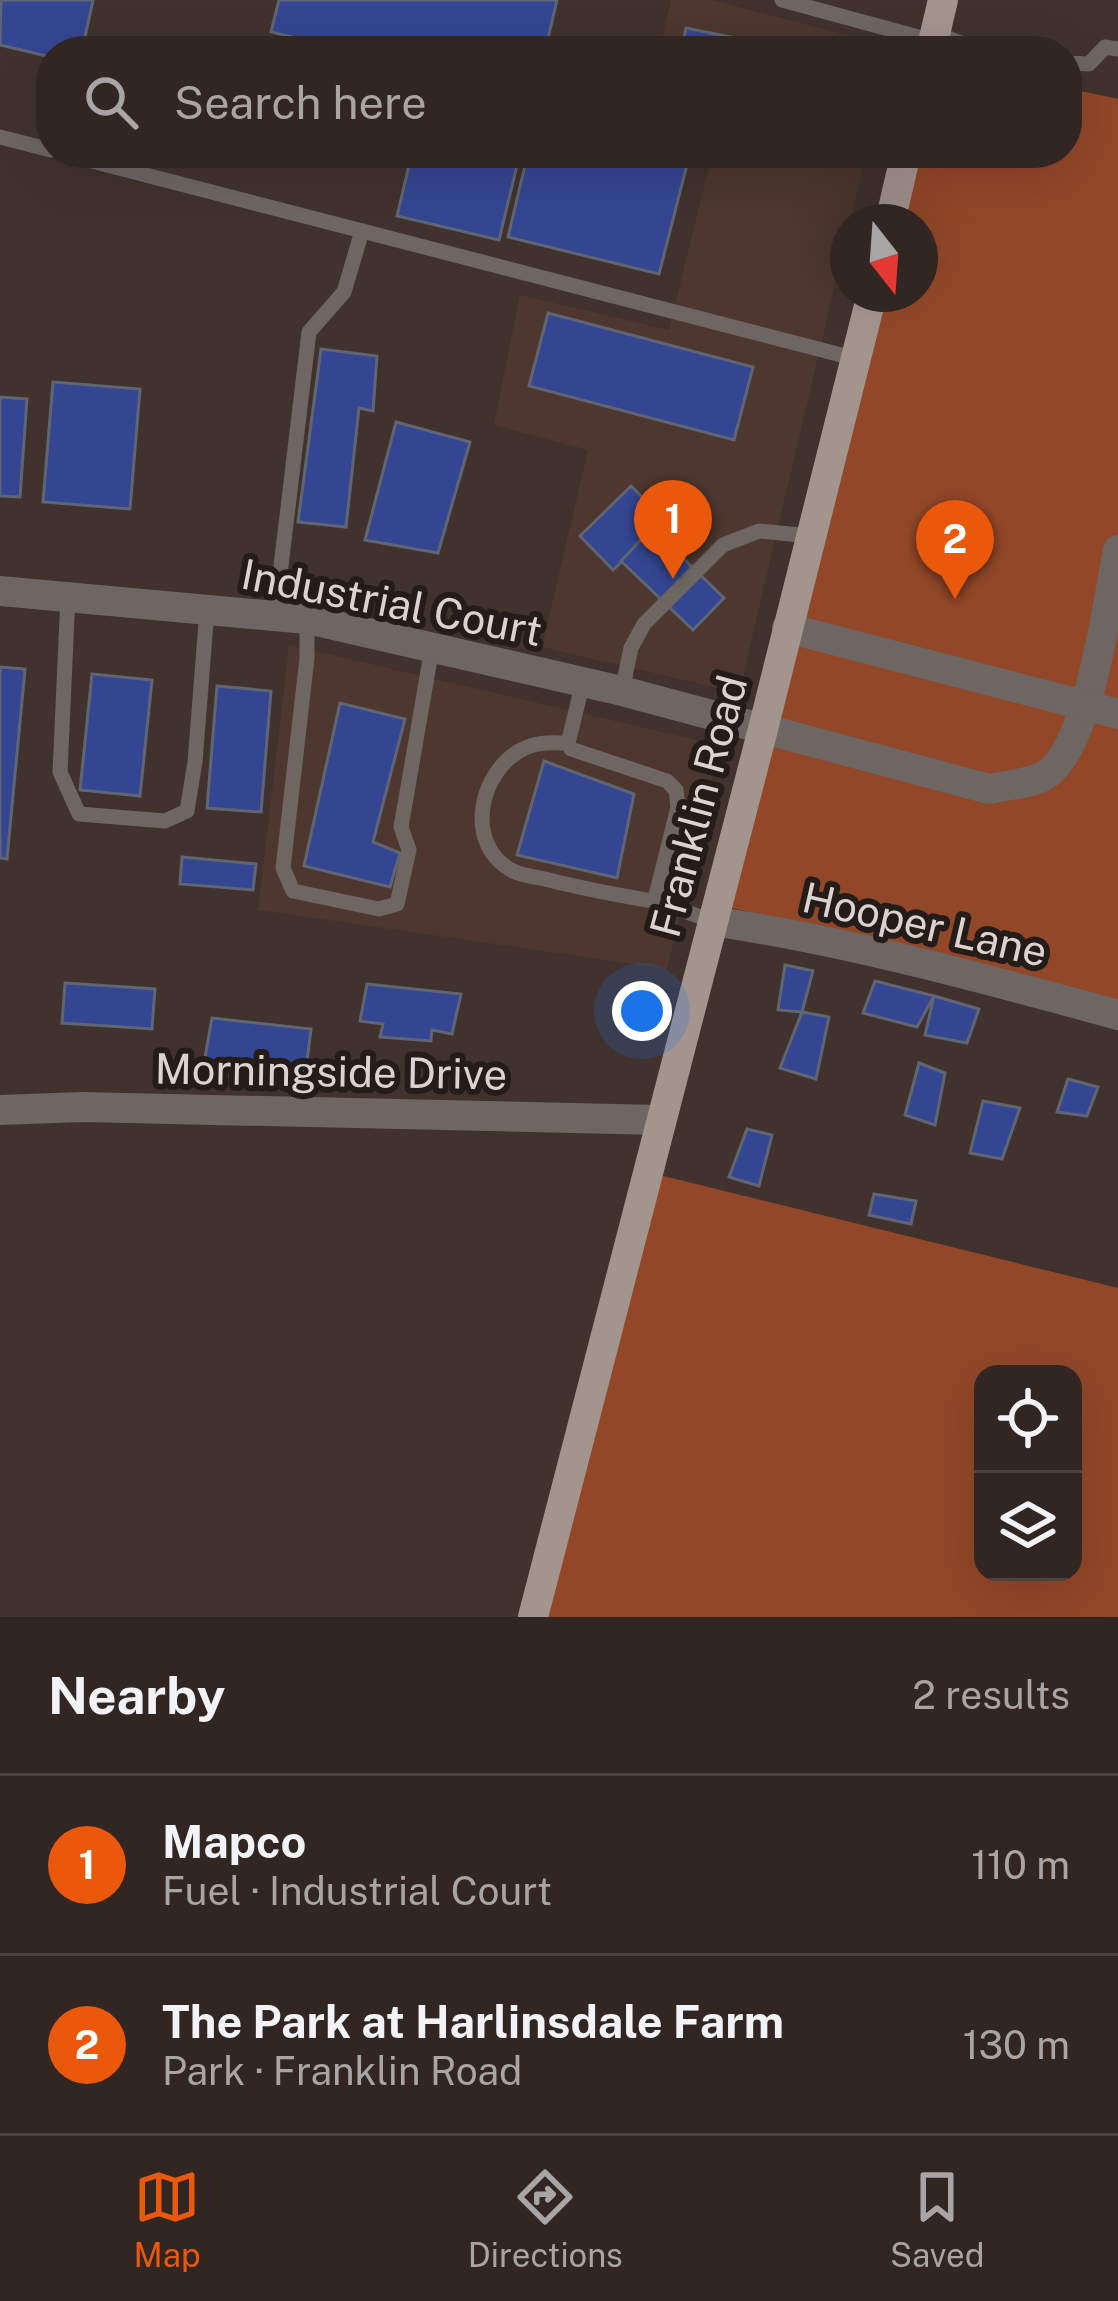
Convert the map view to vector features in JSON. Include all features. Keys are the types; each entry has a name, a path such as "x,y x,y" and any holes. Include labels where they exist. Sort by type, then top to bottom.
{"main road":[{"path":"934,36 943,0"},
{"path":"894,204 903,168"},
{"name":"Franklin Road","path":"532,1617 868,312"}],"street":[{"name":"Industrial Court","path":"0,591 307,619 622,691 989,789 1045,776 1065,755 1086,706 1118,550"},
{"path":"787,628 1118,714"},
{"name":"Hooper Lane","path":"712,921 981,978 1118,1016"},
{"name":"Morningside Drive","path":"0,1110 106,1108 661,1120"}],"lane":[{"path":"782,0 911,36"},
{"path":"1082,64 1089,64 1105,47 1118,50"},
{"path":"0,137 36,146"},
{"path":"119,168 857,359"},
{"path":"275,616 309,332 344,292 362,231"},
{"path":"622,691 631,648 644,624 723,545 759,531 811,536"},
{"path":"68,596 60,772 79,814 165,821 187,811 207,610"},
{"path":"307,619 307,658 283,868 293,891 379,909 397,904 409,850 401,827 432,648"},
{"path":"568,743 583,682"},
{"path":"658,902 678,807 676,790 668,781 575,751 568,743 540,743 502,763 480,819 494,855 512,871 658,902 712,921"}],"shaded area":[{"path":"671,0 713,0 849,36 663,36"},
{"path":"1082,91 1118,99 1118,1003 716,904 865,312 938,312 938,204 892,204 901,168 1082,168"},
{"path":"708,168 862,168 854,204 830,204 830,306 739,693 542,647 588,450 494,425 520,295 669,330"},
{"path":"289,645 701,741 717,756 667,969 258,910"},
{"path":"647,1172 1118,1288 1118,1617 533,1617"}],"building":[{"path":"1,0 93,0 85,36 36,36 36,53 0,45"},
{"path":"279,0 557,0 549,36 288,36 271,32"},
{"path":"686,28 726,36 684,36"},
{"path":"408,168 516,168 499,240 397,216"},
{"path":"524,168 686,168 659,274 508,237"},
{"path":"548,313 753,367 734,440 529,386"},
{"path":"321,349 377,356 373,411 359,408 346,527 298,522"},
{"path":"53,382 140,389 130,509 43,502"},
{"path":"0,397 27,399 20,497 0,496"},
{"path":"396,422 470,442 438,553 365,540"},
{"path":"631,486 665,520 613,570 580,536"},
{"path":"652,528 724,598 693,630 621,561"},
{"path":"0,667 25,669 7,859 0,858"},
{"path":"92,674 152,680 140,796 80,790"},
{"path":"217,686 271,691 261,812 207,808"},
{"path":"340,703 405,719 373,842 400,853 390,887 304,866"},
{"path":"544,761 634,794 617,878 517,855"},
{"path":"182,857 256,864 253,890 180,884"},
{"path":"785,965 813,971 802,1012 778,1010"},
{"path":"875,981 934,996 917,1027 863,1013"},
{"path":"65,983 155,989 152,1029 62,1023"},
{"path":"367,984 461,994 452,1034 432,1030 431,1041 380,1037 383,1024 360,1021"},
{"path":"934,996 979,1009 967,1043 925,1035"},
{"path":"802,1012 829,1017 816,1079 780,1068"},
{"path":"212,1018 311,1029 304,1086 202,1074"},
{"path":"919,1063 945,1073 935,1125 905,1115"},
{"path":"1068,1079 1098,1087 1087,1116 1057,1112"},
{"path":"983,1101 1020,1108 1002,1159 970,1153"},
{"path":"747,1129 772,1135 759,1186 729,1177"},
{"path":"874,1194 916,1201 911,1224 869,1215"}],"place":[{"name":"Mapco","path":"673,579"},
{"name":"The Park at Harlinsdale Farm","path":"955,599"}]}
